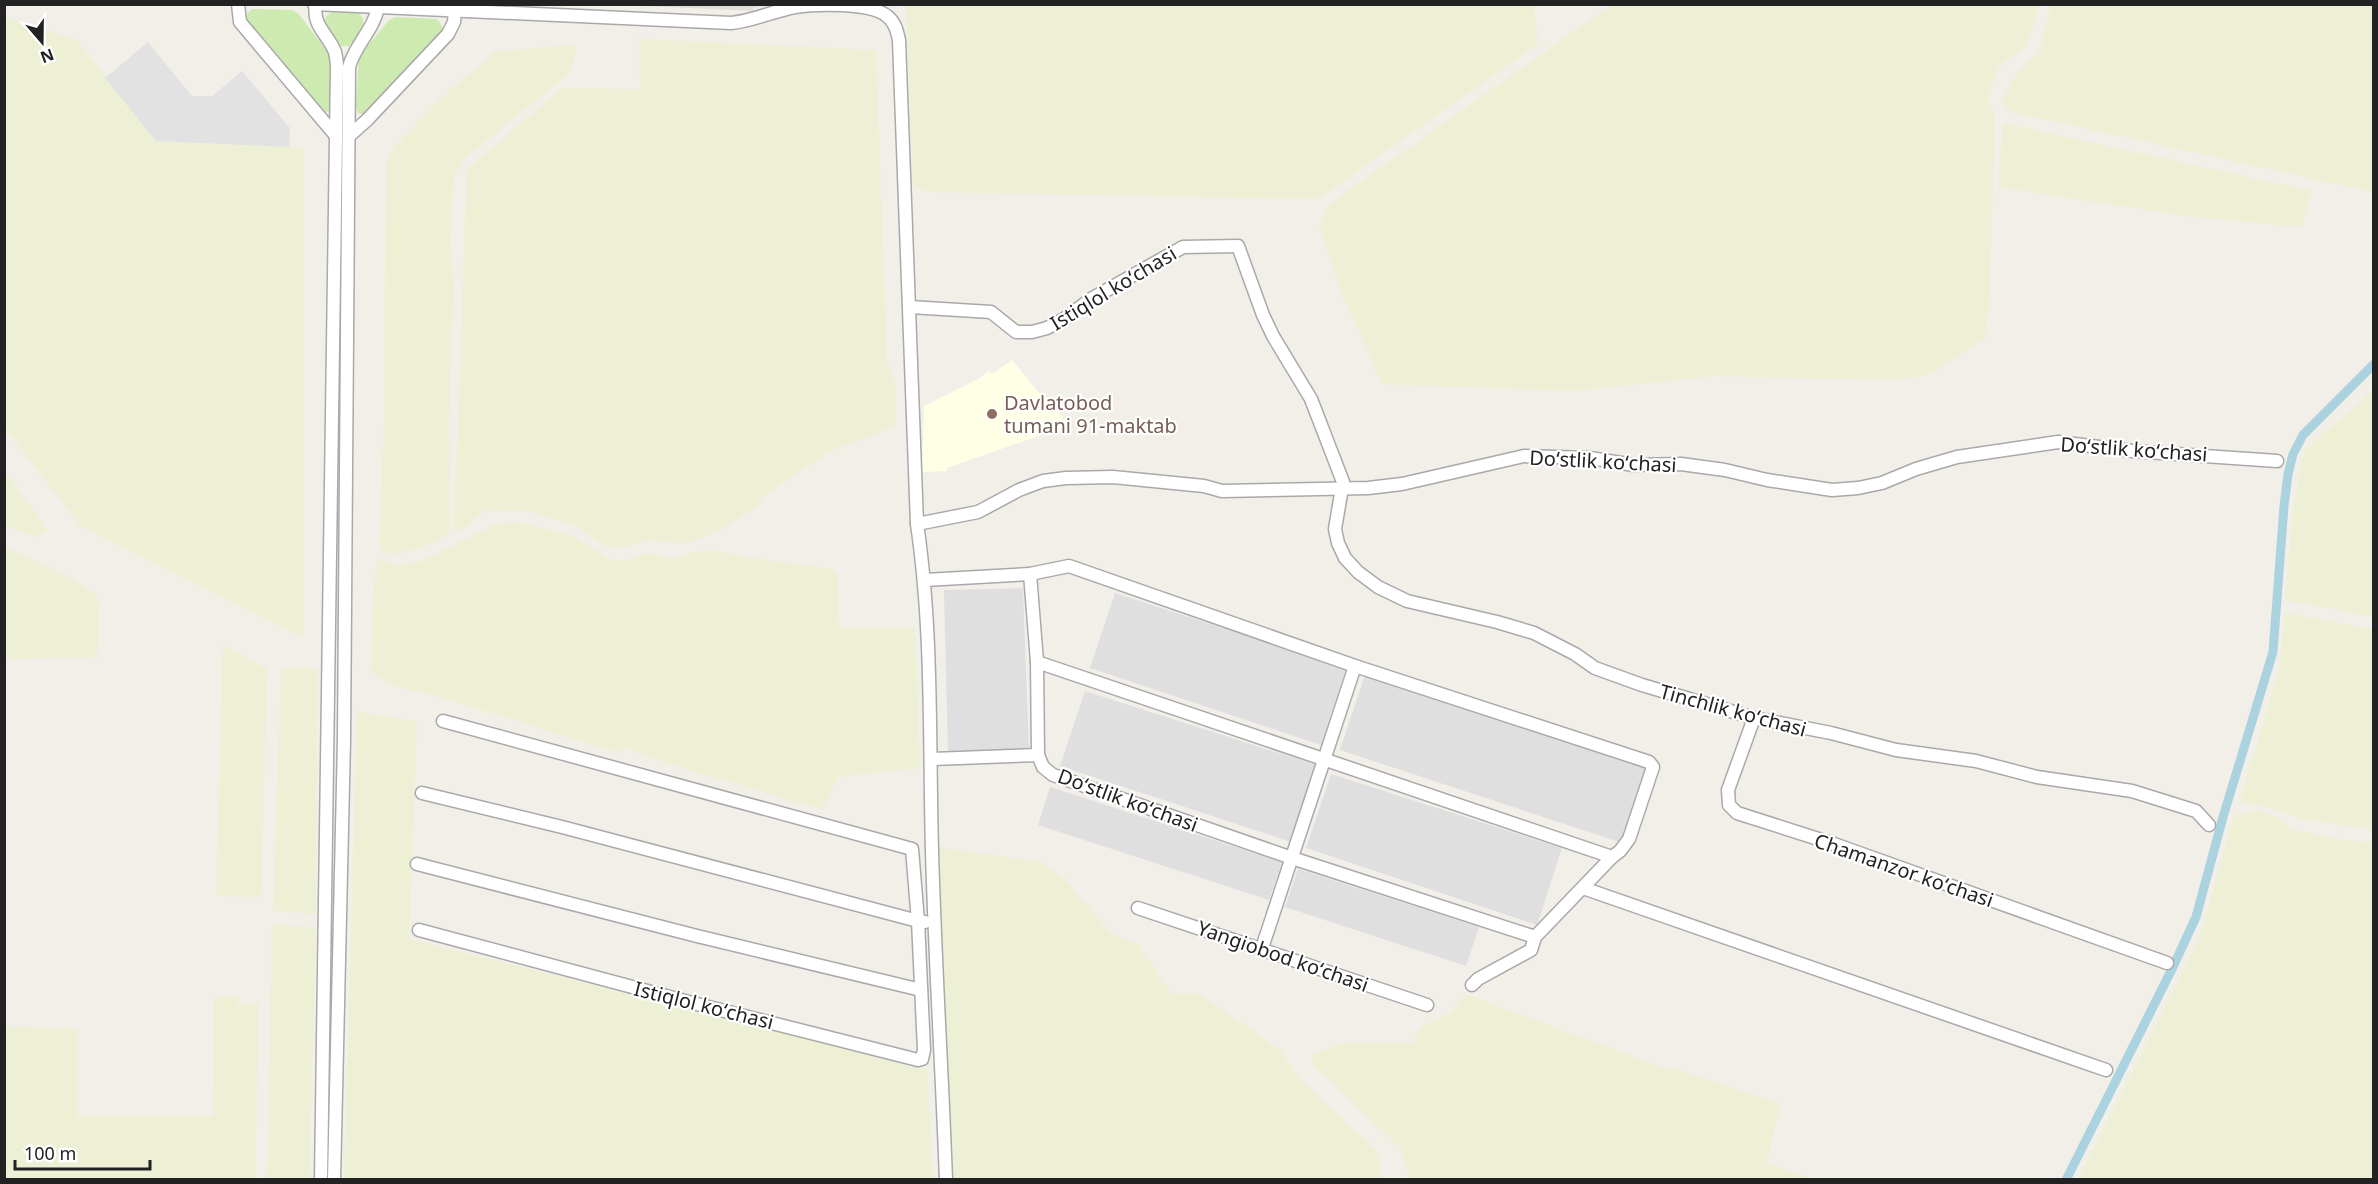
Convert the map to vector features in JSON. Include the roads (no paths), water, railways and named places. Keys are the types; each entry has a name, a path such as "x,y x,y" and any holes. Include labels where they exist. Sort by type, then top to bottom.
{"street":[{"path":"238,4 240,22 342,136"},
{"path":"334,1179 344,740 342,136 335,52 317,25 314,14 315,5 731,23 749,21 794,7 818,6 872,9 888,16 897,30 917,524 925,580 932,759 932,850 946,1179"},
{"path":"321,1179 342,136 349,67 353,53 376,19 378,7"},
{"path":"342,136 367,120 448,33 454,22 455,11"},
{"name":"Istiqlol koʻchasi","path":"910,307 991,312 1016,332 1032,333 1064,320 1091,299 1183,247 1238,246 1273,336 1316,410 1328,445 1342,475 1342,489"},
{"name":"Doʻstlik koʻchasi","path":"917,524 978,512 1019,490 1043,481 1066,478 1113,477 1204,486 1222,491 1342,489 1402,484 1524,456 1590,458 1634,465 1681,464 1832,490 1882,483 1916,469 1957,457 2058,442 2132,451 2277,460"},
{"name":"Tinchlik koʻchasi","path":"1342,489 1335,529 1345,558 1358,573 1378,587 1407,601 1534,633 1575,654 1595,668 1642,685 1754,718 1831,733 1896,750 1976,761 2037,777 2132,791 2196,811 2209,825"},
{"path":"925,580 1030,574 1069,566 1355,666 1652,764 1653,772 1629,839 1620,851 1535,937 1531,950 1478,980 1472,986"},
{"path":"1030,574 1036,662 1038,755"},
{"path":"1036,662 1612,857"},
{"path":"1262,948 1355,666"},
{"name":"Chamanzor koʻchasi","path":"1754,718 1728,790 1729,805 1737,813 1834,844 2167,963"},
{"name":"Istiqlol koʻchasi","path":"419,930 681,1000 918,1060 922,1059 924,1050 918,921 912,849 442,721"},
{"name":"Doʻstlik koʻchasi","path":"932,759 1038,755 1043,766 1053,775 1292,858 1535,937"},
{"path":"422,793 562,827 918,921 935,923"},
{"path":"417,864 697,936 921,990"},
{"path":"1583,888 2106,1070"},
{"name":"Yangiobod koʻchasi","path":"1138,908 1427,1005"}],"waterway":[{"path":"2066,1180 2196,917 2223,817 2273,652 2284,506 2293,454 2303,435 2374,364"}],"place":[{"name":"Davlatobod tumani 91-maktab","path":"992,414"}]}
